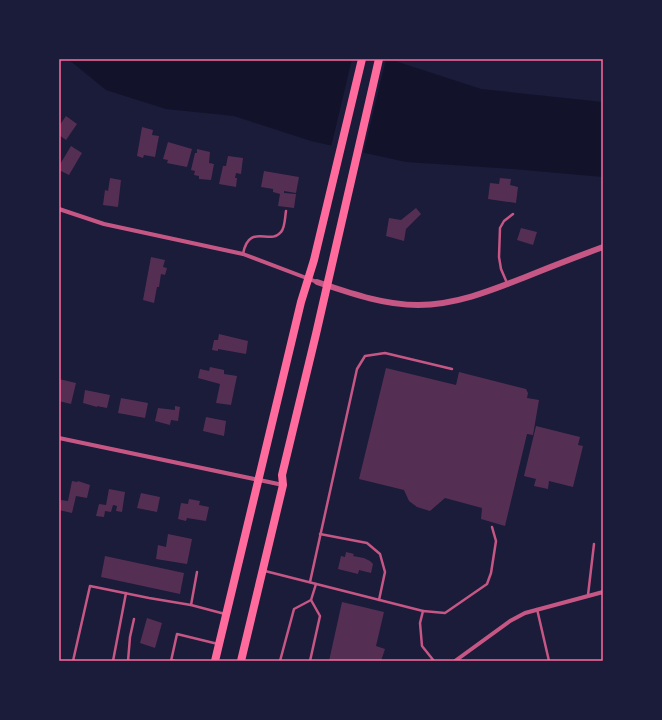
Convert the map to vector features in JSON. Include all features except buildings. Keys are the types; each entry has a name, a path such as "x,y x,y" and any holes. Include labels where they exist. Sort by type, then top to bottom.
{"main road":[{"path":"215,661 301,302 362,59"},
{"path":"241,661 282,485 282,475 379,59"}],"street":[{"path":"59,209 104,224 243,254 317,282 379,301 400,304 419,305 454,302 507,284 603,247"},
{"path":"59,438 282,485"},
{"path":"455,661 513,619 525,613 603,592"}],"lane":[{"path":"243,254 246,242 250,238 280,234 283,230 286,211"},
{"path":"507,284 501,269 499,257 500,228 504,221 513,214"},
{"path":"310,582 358,369 365,356 385,353 452,369"},
{"path":"263,570 423,611 445,613 487,584 491,573 496,541 492,526"},
{"path":"320,534 368,543 380,554 385,572 379,600"},
{"path":"588,595 594,544"},
{"path":"191,605 197,572"},
{"path":"280,661 294,609 311,600 316,584"},
{"path":"73,661 90,586 191,605 226,614"},
{"path":"113,661 126,593"},
{"path":"310,661 320,616 311,600"},
{"path":"537,609 549,661"},
{"path":"423,611 420,623 422,646 434,661"},
{"path":"128,661 130,637 134,619"},
{"path":"175,661 171,661 177,634 219,644"}],"shaded area":[{"path":"68,59 389,59 481,89 603,102 603,177 406,162 311,141 234,116 166,109 106,90"}],"pier":[{"path":"352,59 386,59 363,155 331,147"}]}
